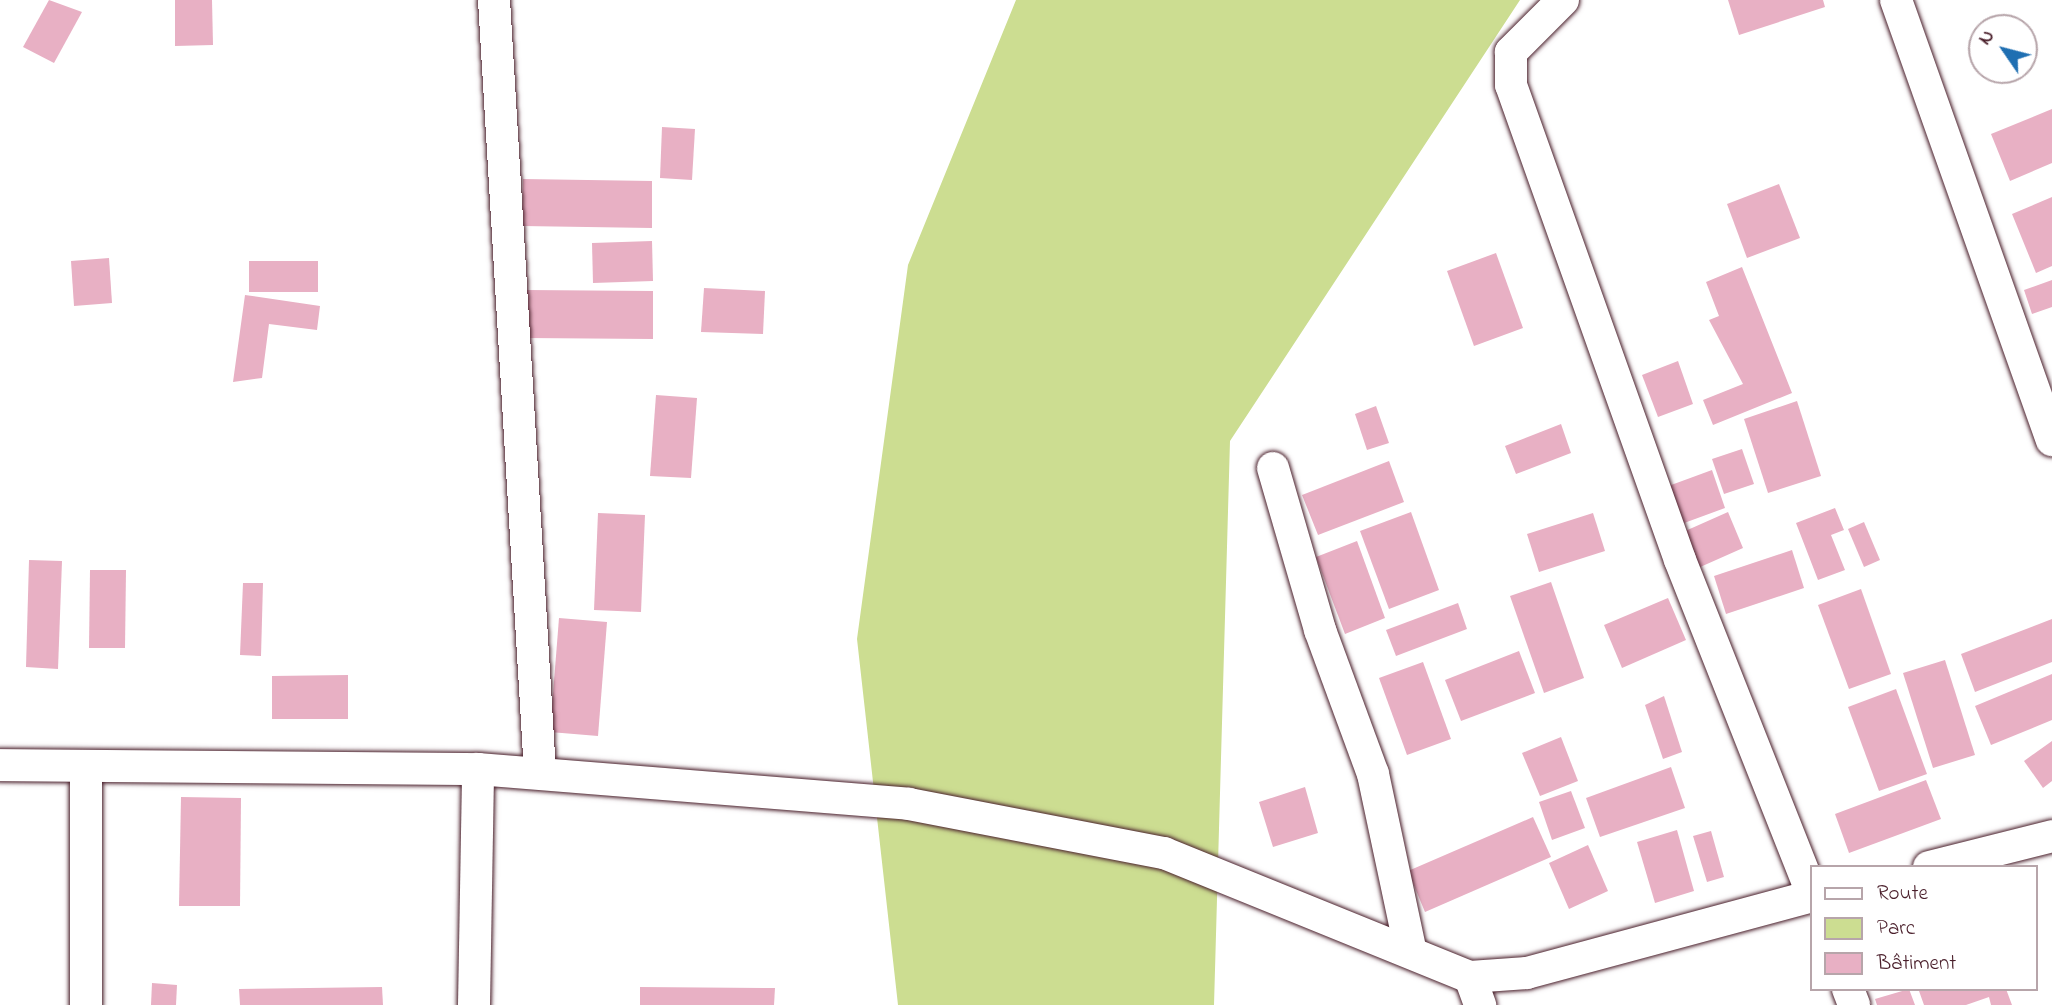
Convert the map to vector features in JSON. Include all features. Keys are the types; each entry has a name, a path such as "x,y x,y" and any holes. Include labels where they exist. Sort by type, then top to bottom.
{"street":[{"path":"494,0 540,773"},
{"path":"1563,0 1511,52 1511,85 1680,559 1811,892"},
{"path":"1896,0 2052,440"},
{"path":"1273,468 1320,630 1373,774 1410,948"},
{"path":"0,765 478,769 909,804 1164,853 1410,948 1475,991 1527,973 1811,895"},
{"path":"86,766 86,1005"},
{"path":"474,1005 478,769"},
{"path":"1937,865 2052,836"}],"green space":[{"path":"1016,0 1520,0 1230,441 1214,1005 898,1005 857,639 908,265"}],"building":[{"path":"49,0 82,12 54,63 23,47"},
{"path":"175,0 212,0 213,45 175,46"},
{"path":"1728,0 1823,0 1825,7 1739,35"},
{"path":"2052,109 2052,163 2010,181 1991,134"},
{"path":"662,127 695,129 692,180 660,178"},
{"path":"523,179 652,181 652,228 522,226"},
{"path":"1779,184 1800,238 1747,258 1727,204"},
{"path":"2052,197 2052,266 2036,273 2012,214"},
{"path":"652,241 653,281 593,283 592,243"},
{"path":"1496,253 1523,328 1474,346 1447,271"},
{"path":"109,258 112,303 74,306 71,261"},
{"path":"249,261 318,261 318,292 249,292"},
{"path":"1742,267 1792,393 1713,425 1703,400 1743,384 1709,320 1719,316 1706,282"},
{"path":"2052,280 2052,307 2032,314 2024,290"},
{"path":"704,288 765,291 763,334 701,332"},
{"path":"526,290 653,291 653,339 526,338"},
{"path":"245,295 320,306 317,330 269,324 262,378 233,382"},
{"path":"1678,361 1693,404 1658,417 1642,375"},
{"path":"656,395 697,398 691,478 650,476"},
{"path":"1797,401 1821,476 1768,493 1744,419"},
{"path":"1376,406 1389,443 1367,450 1355,414"},
{"path":"1561,424 1571,453 1516,474 1505,446"},
{"path":"1742,449 1754,484 1724,494 1712,459"},
{"path":"1389,461 1404,502 1318,535 1302,495"},
{"path":"1712,470 1725,508 1676,526 1663,488"},
{"path":"1835,508 1844,530 1831,535 1845,570 1818,580 1796,523"},
{"path":"1411,512 1439,590 1389,609 1360,531"},
{"path":"1728,512 1743,548 1698,568 1683,532"},
{"path":"598,513 645,515 641,612 594,610"},
{"path":"1593,513 1605,551 1539,572 1527,534"},
{"path":"1864,522 1880,560 1864,567 1848,529"},
{"path":"1357,541 1385,618 1345,634 1316,557"},
{"path":"1792,550 1804,588 1726,614 1714,576"},
{"path":"29,560 62,561 58,669 26,667"},
{"path":"90,570 126,570 125,648 89,648"},
{"path":"1551,582 1584,678 1544,693 1510,596"},
{"path":"243,583 263,583 261,656 240,655"},
{"path":"1861,589 1891,674 1849,689 1818,605"},
{"path":"1668,598 1686,640 1622,668 1604,625"},
{"path":"1458,603 1467,629 1396,656 1386,630"},
{"path":"559,618 607,622 598,736 550,732"},
{"path":"2052,619 2052,662 1975,692 1961,654"},
{"path":"1519,651 1535,693 1461,721 1445,680"},
{"path":"1945,660 1975,755 1933,768 1903,673"},
{"path":"1423,662 1451,739 1407,755 1379,678"},
{"path":"2052,674 2052,720 1991,745 1975,706"},
{"path":"348,675 348,719 272,719 272,676"},
{"path":"1896,689 1927,774 1879,791 1848,707"},
{"path":"1664,696 1682,752 1663,759 1645,705"},
{"path":"1561,737 1578,781 1540,796 1522,753"},
{"path":"2052,741 2052,781 2043,788 2024,761"},
{"path":"1671,767 1685,808 1600,837 1586,798"},
{"path":"1926,780 1941,819 1849,853 1835,814"},
{"path":"1305,787 1318,833 1273,847 1259,802"},
{"path":"1571,791 1585,828 1552,840 1539,802"},
{"path":"181,797 241,798 240,906 179,906"},
{"path":"1533,817 1551,857 1425,912 1408,871"},
{"path":"1677,830 1694,891 1655,903 1637,842"},
{"path":"1711,831 1724,877 1707,882 1693,836"},
{"path":"1588,845 1608,891 1569,909 1549,863"},
{"path":"152,983 177,985 176,1005 151,1005"},
{"path":"382,987 383,1005 240,1005 239,989"},
{"path":"640,987 775,988 774,1005 640,1005"},
{"path":"1910,991 1915,1005 1877,1005 1875,999"},
{"path":"1919,991 2007,991 2012,1005 1991,1005 1989,997 1966,1005 1924,1005"}]}
